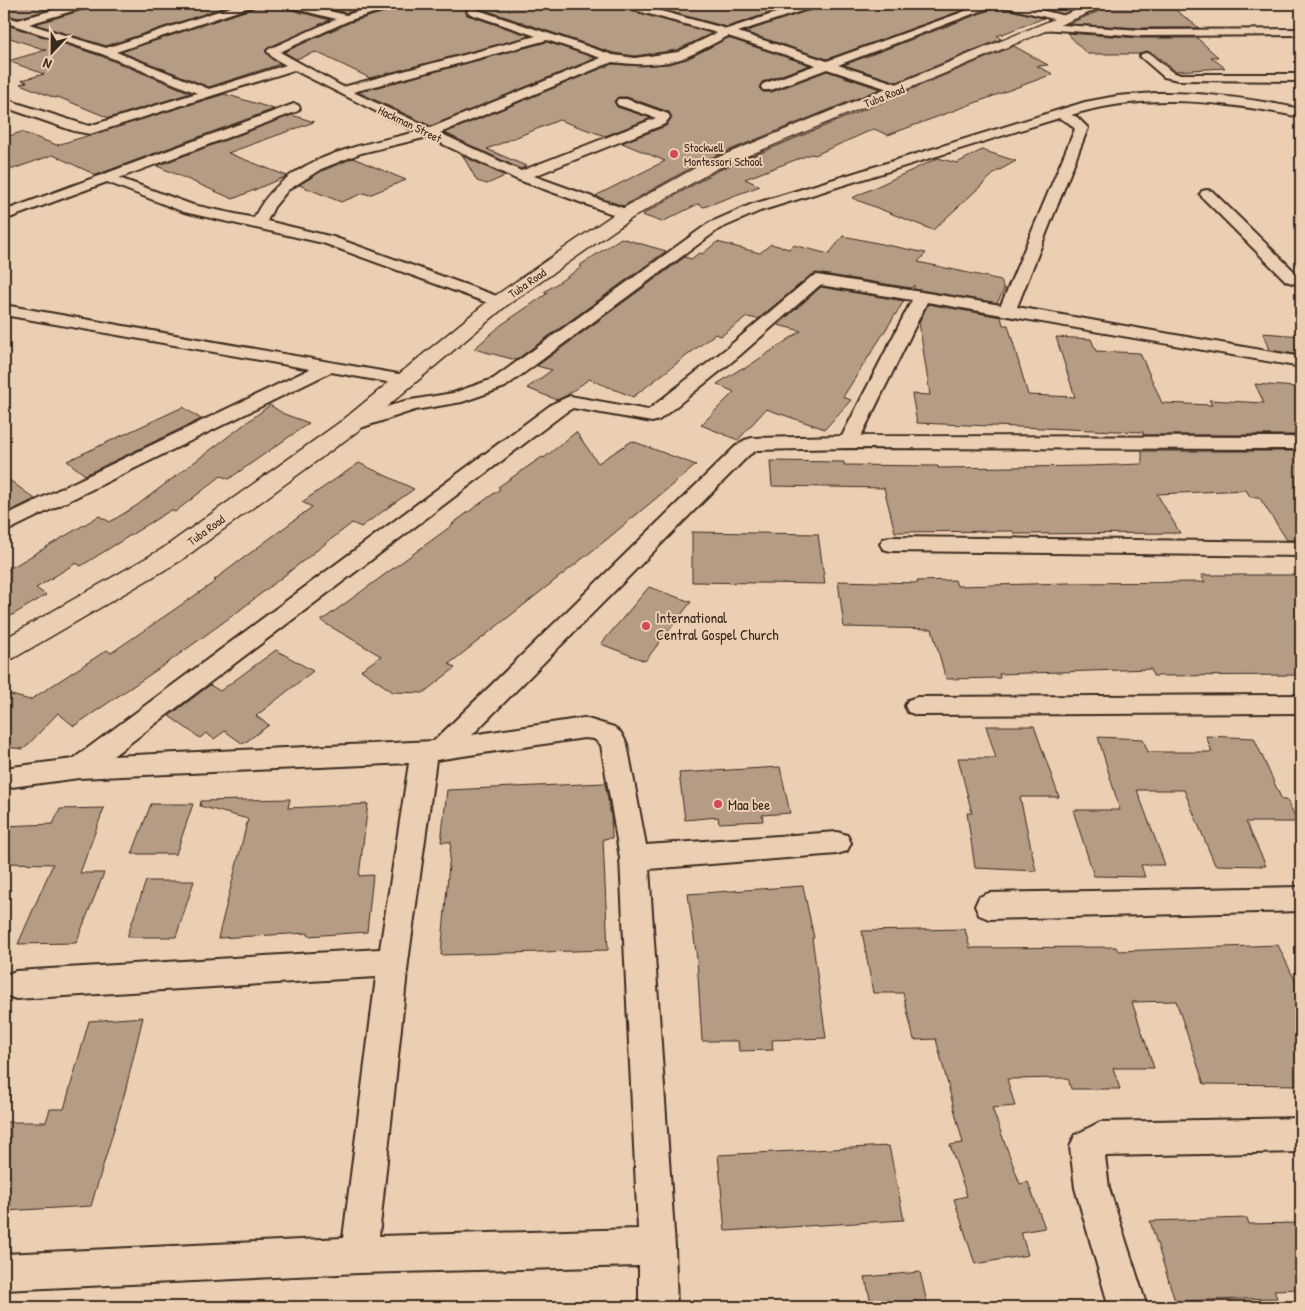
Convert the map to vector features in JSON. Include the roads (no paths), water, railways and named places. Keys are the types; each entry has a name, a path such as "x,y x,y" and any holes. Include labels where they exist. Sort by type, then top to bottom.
{"street":[{"path":"4,28 85,4"},
{"path":"106,52 249,4"},
{"path":"288,4 346,18"},
{"name":"Hackman Street","path":"393,4 346,18 273,51 277,56 342,91 521,176 626,214"},
{"path":"624,4 727,32 900,89"},
{"path":"472,12 611,58 635,61 662,59 681,55 727,32 812,4"},
{"path":"767,87 994,4"},
{"path":"1006,4 1065,19"},
{"name":"Tuba Road","path":"4,651 172,555 351,425 499,302 626,214 710,166 900,89 1101,4"},
{"path":"4,19 106,52 208,93"},
{"path":"1046,27 1073,30 1176,33 1301,32"},
{"path":"342,91 549,36"},
{"path":"1146,56 1168,75 1178,77 1301,78"},
{"path":"259,223 267,206 283,187 316,166 357,150 429,133 611,58"},
{"path":"4,104 78,128 90,130 295,66"},
{"path":"351,425 412,405 456,398 499,383 714,226 754,208 1089,105 1135,98 1184,97 1233,101 1301,113"},
{"path":"521,176 661,121 664,117 622,102"},
{"path":"4,216 294,108"},
{"path":"1007,311 1082,128 1073,120 1059,114"},
{"path":"105,177 189,209 259,223 328,240 499,302"},
{"path":"1207,194 1292,278 1301,281"},
{"path":"78,768 559,408 570,402 652,416 733,352 817,280 922,296 1301,362"},
{"path":"850,442 922,296"},
{"path":"4,310 404,380"},
{"path":"4,524 328,367"},
{"path":"359,1255 392,962 433,750 742,451 752,444 850,442 1301,443"},
{"path":"891,544 1301,550"},
{"path":"917,706 1301,704"},
{"path":"4,778 78,768 433,750 584,728 600,731 610,736 614,744 634,858 657,1248 658,1307"},
{"path":"634,858 837,843"},
{"path":"989,906 1301,898"},
{"path":"16,985 392,962"},
{"path":"1128,1307 1092,1188 1087,1147 1100,1139 1301,1135"},
{"path":"4,1272 359,1255 657,1248"}],"place":[{"name":"Stockwell Montessori School","path":"674,154"},
{"name":"International Central Gospel Church","path":"646,626"},
{"name":"Maa bee","path":"718,804"}]}
